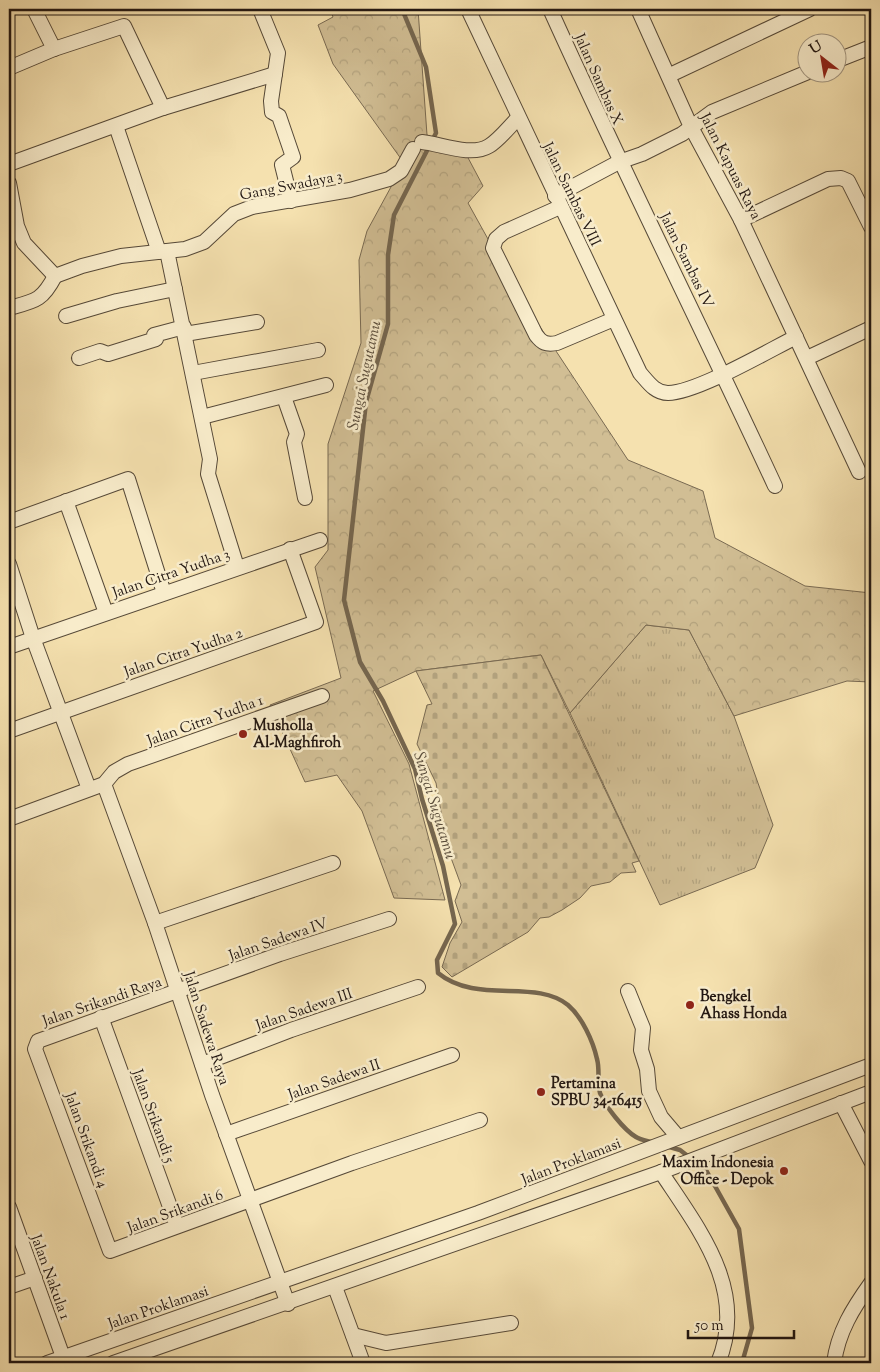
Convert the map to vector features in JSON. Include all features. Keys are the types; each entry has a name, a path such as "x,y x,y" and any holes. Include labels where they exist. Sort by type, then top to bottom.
{"street":[{"path":"34,9 54,49"},
{"path":"260,9 278,53 271,101 272,112 280,116 293,157 285,162 282,167 291,201"},
{"name":"Jalan Sambas VIII","path":"468,9 640,373 654,389 667,393 685,390 723,373"},
{"name":"Jalan Sambas X","path":"550,9 619,162"},
{"path":"670,75 810,9"},
{"name":"Jalan Kapuas Raya","path":"642,10 691,127 741,220 859,472"},
{"path":"9,68 54,49 124,26 163,108"},
{"path":"848,56 871,46"},
{"path":"9,164 163,108 275,74"},
{"path":"614,319 557,342 548,344 541,342 493,248 496,239 504,232 558,201 619,162 642,154 682,134 712,112 798,76"},
{"name":"Gang Swadaya 3","path":"55,276 82,266 122,256 163,251 204,242 234,214 252,207 291,201 389,179 401,171 417,146 442,144 468,150 481,149 489,146 518,118"},
{"path":"116,126 163,251 175,289 185,330 210,459 208,474 237,567"},
{"name":"Jalan Sambas IV","path":"619,162 723,373 775,486"},
{"path":"741,220 828,179 841,178 848,181 865,198 871,227"},
{"path":"9,183 17,226 24,243 55,276 47,292 37,300 9,308"},
{"path":"66,316 117,301 175,289"},
{"path":"79,358 100,351 108,354 156,339 154,335 257,322"},
{"path":"807,358 871,328"},
{"path":"723,373 796,337"},
{"path":"193,373 318,350"},
{"path":"202,416 326,385"},
{"path":"284,397 297,434 294,442 305,498"},
{"path":"9,522 128,479 164,593"},
{"path":"66,501 106,613"},
{"name":"Jalan Citra Yudha 3","path":"9,647 320,540"},
{"name":"Jalan Citra Yudha 2","path":"9,731 316,622 290,549"},
{"path":"9,568 89,789"},
{"name":"Jalan Citra Yudha 1","path":"104,784 114,772 128,764 322,696"},
{"path":"9,819 104,784"},
{"name":"Jalan Sadewa Raya","path":"104,784 155,923 226,1134 280,1282"},
{"path":"155,923 333,863"},
{"name":"Jalan Sadewa IV","path":"178,991 280,954 389,919"},
{"name":"Jalan Sadewa III","path":"202,1064 291,1030 418,987"},
{"name":"Jalan Srikandi Raya","path":"38,1041 178,991"},
{"path":"628,991 643,1028 641,1050 649,1091 661,1117 675,1138"},
{"name":"Jalan Srikandi 5","path":"101,1017 177,1226"},
{"name":"Jalan Srikandi 4","path":"38,1041 35,1049 110,1251"},
{"name":"Jalan Sadewa II","path":"226,1134 452,1055"},
{"name":"Jalan Proklamasi","path":"47,1363 478,1213 871,1065"},
{"path":"113,1363 288,1304 504,1225 666,1169 871,1092"},
{"path":"841,1103 871,1161"},
{"name":"Jalan Srikandi 6","path":"110,1251 480,1120"},
{"path":"666,1169 725,1285 728,1303 728,1326 725,1346 718,1363"},
{"name":"Jalan Nakula 1","path":"9,1210 62,1358"},
{"path":"9,1287 34,1278"},
{"path":"280,1282 288,1304"},
{"path":"834,1363 836,1346 844,1326 871,1283"},
{"path":"335,1287 363,1363"},
{"path":"354,1335 386,1343 511,1323"}],"green space":[{"path":"330,9 418,9 427,135 466,154 483,186 468,203 519,295 628,460 703,491 715,538 805,586 871,593 871,682 847,681 734,716 689,630 646,625 570,713 541,655 416,671 373,691 409,764 445,900 394,898 362,811 337,775 305,782 270,705 341,678 315,567 328,550 328,444 361,343 359,260 367,231 404,163 333,64 318,25 333,17"},
{"path":"646,625 689,630 734,716 773,825 755,868 660,905 570,713"},
{"path":"541,655 639,861 632,863 636,872 621,873 610,882 591,886 580,898 562,910 549,917 540,918 528,932 452,977 442,967 450,943 462,922 455,901 461,885 447,847 436,783 417,744 427,705 432,704 416,671"}],"waterway":[{"name":"Sungai Sugutamu","path":"402,9 426,67 436,133 394,215 388,255 388,324 366,402 344,600 360,662 383,701 415,769 422,799 443,866 455,924 437,960 438,973 453,982 470,988 539,993 555,997 568,1005 582,1023 593,1045 598,1063 600,1093 606,1104 631,1134 654,1143"},
{"name":"Sungai Sugutamu","path":"666,1146 680,1150 706,1170 739,1229 752,1328 742,1363"}],"place":[{"name":"Musholla Al-Maghfiroh","path":"243,734"},
{"name":"Bengkel Ahass Honda","path":"690,1005"},
{"name":"Pertamina SPBU 34-16415","path":"541,1092"},
{"name":"Maxim Indonesia Office - Depok","path":"784,1171"}]}
